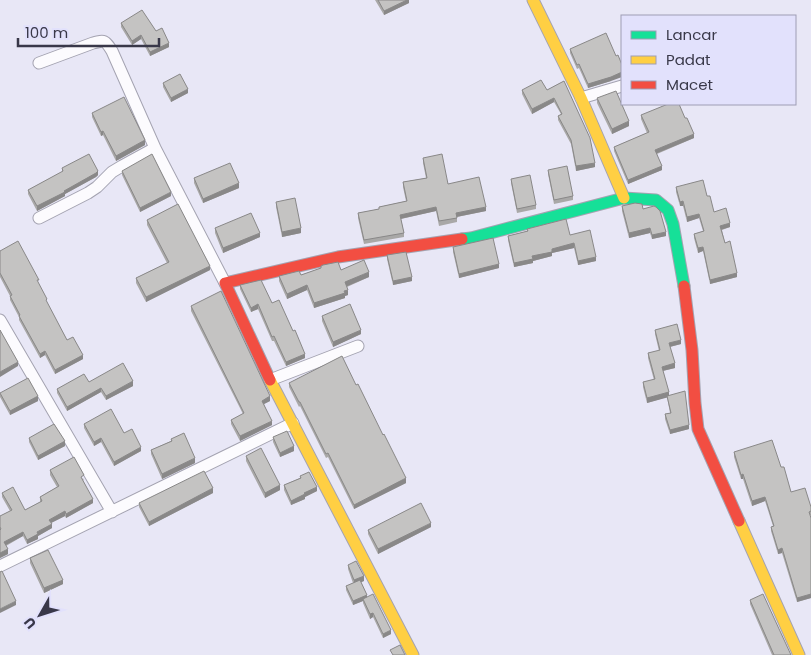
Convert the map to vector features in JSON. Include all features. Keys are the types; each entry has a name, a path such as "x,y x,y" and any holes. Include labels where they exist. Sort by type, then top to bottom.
{"street":[{"path":"533,0 581,98 624,198"},
{"path":"38,63 93,43 104,41 107,43 155,148 225,283 292,424 414,655"},
{"path":"581,98 621,86"},
{"path":"39,218 88,193 112,172 155,148"},
{"path":"225,283 338,257 471,238 624,198 649,198 656,200 668,210 673,224 683,276 692,350 698,429 799,655"},
{"path":"0,320 112,512"},
{"path":"270,380 358,346"},
{"path":"0,566 292,424"}],"building":[{"path":"378,0 407,0 384,11"},
{"path":"142,10 156,31 162,28 169,43 150,52 141,35 132,41 121,23"},
{"path":"606,33 616,56 618,55 621,62 621,72 588,84 570,49"},
{"path":"180,74 188,89 171,98 163,83"},
{"path":"541,80 547,90 564,81 590,138 595,163 576,166 571,140 558,116 562,114 554,98 532,109 522,90"},
{"path":"616,91 629,121 612,129 597,98"},
{"path":"124,97 145,140 116,156 92,113"},
{"path":"666,105 679,105 694,134 655,150 662,166 628,180 614,147 649,132 641,115"},
{"path":"89,154 98,171 96,173 37,206 28,190 63,171 62,168"},
{"path":"152,154 171,192 140,208 122,171"},
{"path":"442,154 448,184 479,177 486,207 456,213 457,218 439,221 436,207 400,215 404,233 364,240 358,213 407,201 403,182 427,178 423,158"},
{"path":"230,163 239,183 203,199 194,178"},
{"path":"567,166 573,196 554,200 548,170"},
{"path":"530,175 536,205 517,209 511,179"},
{"path":"703,180 714,212 726,208 730,223 720,226 725,243 730,241 737,273 710,280 703,247 698,248 694,234 704,231 699,214 687,217 683,201 680,202 676,187"},
{"path":"295,198 301,228 282,232 276,202"},
{"path":"635,203 642,204 643,209 656,207 660,211 666,232 652,235 650,228 629,233 622,206"},
{"path":"178,204 210,266 146,297 136,278 169,262 147,220"},
{"path":"251,213 260,233 223,248 215,228"},
{"path":"566,219 570,235 590,230 596,257 578,261 574,243 552,249 552,252 532,256 533,259 514,263 508,236"},
{"path":"493,238 499,264 459,274 453,247"},
{"path":"18,241 39,280 37,280 46,300 67,340 73,337 83,355 55,370 45,351 40,354 19,316 10,296 12,295 0,273 0,251"},
{"path":"406,252 412,277 393,281 387,255"},
{"path":"364,260 369,272 345,282 348,290 344,291 345,293 314,303 307,285 287,294 279,276 299,271 301,275 321,268 323,265 338,262 341,270"},
{"path":"261,280 272,303 279,300 305,354 286,362 274,336 272,337 258,304 251,308 240,285"},
{"path":"221,291 270,396 262,401 272,421 240,436 231,420 244,413 191,306"},
{"path":"350,304 361,330 333,342 322,316"},
{"path":"677,324 681,340 669,343 675,363 662,367 669,392 647,398 643,382 655,379 648,353 660,350 655,330"},
{"path":"0,330 18,362 0,372"},
{"path":"342,356 406,478 354,505 328,453 326,454 289,383"},
{"path":"123,363 133,381 106,396 101,388 67,407 57,389 84,374 89,382"},
{"path":"28,378 38,396 10,411 0,393"},
{"path":"685,391 689,425 670,430 665,414 671,413 667,396"},
{"path":"111,409 124,433 132,429 141,447 114,462 101,438 94,442 84,424"},
{"path":"54,424 65,441 38,456 29,438"},
{"path":"287,431 294,446 280,453 273,437"},
{"path":"184,433 195,458 162,474 151,450 172,441 171,439"},
{"path":"772,440 781,467 784,467 791,492 805,488 811,507 809,512 811,518 811,594 797,598 782,548 778,550 771,527 774,526 765,497 752,501 734,452"},
{"path":"261,448 280,485 265,493 246,456"},
{"path":"74,457 84,475 81,477 93,499 66,514 65,511 49,520 52,524 27,540 23,532 4,542 8,549 0,553 0,516 12,510 2,493 13,487 25,510 42,501 40,497 59,486 50,470"},
{"path":"204,471 213,488 149,522 139,503"},
{"path":"309,472 317,487 291,501 284,485 301,478 300,476"},
{"path":"421,503 431,523 378,549 368,530"},
{"path":"48,550 63,580 44,588 30,558"},
{"path":"356,561 364,576 354,580 348,565"},
{"path":"2,571 16,601 0,609 0,572"},
{"path":"360,580 367,595 353,601 346,586"},
{"path":"373,594 391,630 383,634 373,613 370,614 363,599"},
{"path":"763,594 791,655 774,655 750,600"},
{"path":"400,645 405,655 393,655 390,650"}],"traffic: fast":[{"path":"462,239 624,198 656,200 668,210 673,224 684,286"}],"traffic: slow":[{"path":"533,0 581,98 624,198"},
{"path":"270,380 413,655"},
{"path":"739,521 799,655"}],"traffic: jam":[{"path":"270,380 225,283 338,257 462,239"},
{"path":"684,286 692,350 698,429 739,521"}]}
